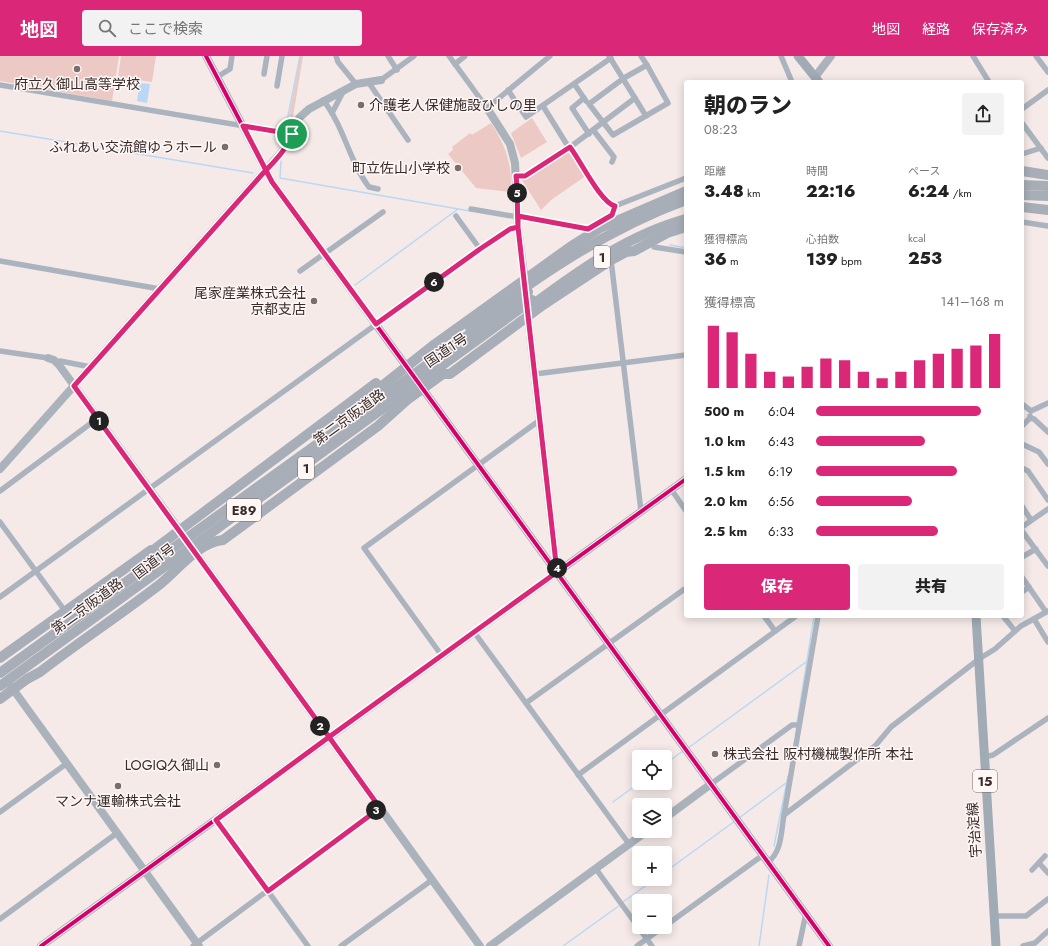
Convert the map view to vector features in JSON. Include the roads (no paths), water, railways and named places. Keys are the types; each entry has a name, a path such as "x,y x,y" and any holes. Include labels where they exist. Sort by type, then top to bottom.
{"highway":[{"path":"1024,170 1048,168"},
{"path":"1024,170 1048,175"},
{"path":"1024,185 1048,186"},
{"path":"366,405 377,390 389,380 409,370 435,344 525,283 570,248 600,228 684,192"},
{"path":"1024,195 1048,196"},
{"name":"国道1号","path":"0,672 146,565 182,534 223,509 366,405 409,370 449,345 525,283 634,222 684,201"},
{"name":"第二京阪道路","path":"0,672 551,276 592,249 632,227 684,205"},
{"path":"1025,207 1048,209"},
{"name":"国道1号","path":"0,691 8,687 152,580 225,529 380,413 528,314 574,274 628,242 684,220"},
{"name":"第二京阪道路","path":"8,687 575,271 631,238 684,220"},
{"path":"443,374 450,374 528,314 611,260 626,252 634,251 667,233 684,221"},
{"path":"570,248 585,249"},
{"path":"544,305 574,274"},
{"path":"435,344 449,345"},
{"path":"212,541 222,540 395,412 421,387 443,374 461,358"},
{"path":"0,658 149,550 156,548 182,534 217,501 375,384 381,380 389,380"},
{"path":"380,413 395,412"},
{"path":"210,509 223,509"},
{"path":"0,699 8,687 40,672 170,574 194,551 212,541 225,529"},
{"path":"146,565 146,559 156,548"},
{"path":"152,580 170,574"},
{"path":"31,636 46,638"},
{"path":"33,675 48,662 60,647"}],"main road":[{"path":"798,56 816,80"},
{"name":"宇治淀線","path":"976,618 996,946"}],"street":[{"path":"206,56 272,182 829,946"},
{"path":"217,77 230,69 232,56"},
{"path":"264,74 267,56"},
{"path":"277,86 282,56"},
{"path":"336,56 338,62 356,84"},
{"path":"388,56 397,70"},
{"path":"0,469 285,148 301,116 323,100 356,84 381,80 397,70 414,56"},
{"path":"449,56 487,108 510,144 516,176 518,227 557,572"},
{"path":"455,64 466,56"},
{"path":"487,108 550,56"},
{"path":"575,84 613,135 668,103 641,56"},
{"path":"781,56 791,80"},
{"path":"816,80 831,56"},
{"path":"973,56 988,80"},
{"path":"1036,56 1048,72"},
{"path":"508,90 526,117 575,84 610,57 646,116"},
{"path":"589,104 624,78 647,65"},
{"path":"369,83 408,140"},
{"path":"0,85 292,134"},
{"path":"332,113 344,90"},
{"path":"1024,108 1048,90"},
{"path":"584,98 572,108 589,134"},
{"path":"516,176 525,176 570,148 635,98"},
{"path":"323,100 332,113 360,176 369,187 378,189"},
{"path":"542,106 601,195 610,205 615,206 684,179"},
{"path":"1024,125 1044,150 1048,158"},
{"path":"594,130 614,157 612,162"},
{"path":"1024,154 1044,150"},
{"path":"471,209 588,229 612,215 615,206"},
{"path":"300,271 383,212"},
{"path":"456,216 480,249"},
{"path":"1024,222 1048,226"},
{"path":"0,597 148,488 480,249 510,229 518,227"},
{"path":"654,247 684,252"},
{"path":"611,260 641,511"},
{"path":"0,261 160,289"},
{"path":"0,351 48,358 54,360 59,365 480,946"},
{"path":"535,374 684,355"},
{"path":"60,361 91,367"},
{"path":"1024,407 1031,411 1036,410 1048,403"},
{"path":"1024,424 1030,418 1031,411"},
{"path":"0,490 98,418"},
{"path":"1030,418 1034,419 1048,432"},
{"path":"442,656 364,548 540,420"},
{"path":"1024,445 1039,452 1048,464"},
{"path":"1024,469 1028,470 1048,500"},
{"path":"41,946 684,480"},
{"path":"671,489 684,508"},
{"path":"1024,509 1031,520"},
{"path":"1024,525 1048,509"},
{"path":"0,522 65,611"},
{"path":"1024,533 1048,566"},
{"path":"1024,556 1036,548"},
{"path":"784,815 875,746 891,727 979,659 995,649 1022,626 1047,611 1024,580"},
{"path":"1024,590 1028,587"},
{"path":"526,703 684,589"},
{"path":"765,618 775,631"},
{"path":"578,775 793,618"},
{"path":"672,921 765,858 774,857 778,848 818,618"},
{"path":"1004,618 1015,632"},
{"path":"1034,620 1048,642"},
{"path":"474,632 629,844"},
{"path":"0,672 8,687 117,833 196,945 380,808"},
{"path":"984,757 993,755 1048,718"},
{"path":"672,813 792,725 799,725"},
{"path":"0,812 66,764"},
{"path":"216,820 308,946"},
{"path":"0,919 117,833"},
{"path":"490,946 637,838"},
{"path":"1032,870 1045,856"},
{"path":"1039,863 1048,873"},
{"path":"596,868 652,946"},
{"path":"341,946 432,880"},
{"path":"994,916 1026,916 1048,899"},
{"path":"798,946 806,913"},
{"path":"1023,946 1035,943 1048,931"},
{"path":"637,946 654,934"}],"water":[{"path":"140,83 150,84 147,103 137,101"}],"waterway":[{"path":"285,131 300,56"},
{"path":"0,131 253,173"},
{"path":"283,144 285,135"},
{"path":"281,161 280,178 470,211"},
{"path":"355,285 458,209"},
{"path":"670,245 684,248"},
{"path":"797,723 814,618"},
{"path":"688,748 806,662"},
{"path":"672,759 683,751"},
{"path":"774,846 788,776"},
{"path":"739,818 786,783"},
{"path":"613,802 632,788"},
{"path":"672,867 735,821"},
{"path":"759,946 769,875"},
{"path":"623,902 645,886"},
{"path":"563,946 620,905"}],"place":[{"name":"府立久御山高等学校","path":"77,69"},
{"name":"介護老人保健施設ひしの里","path":"361,105"},
{"name":"ふれあい交流館ゆうホール","path":"225,147"},
{"name":"町立佐山小学校","path":"458,168"},
{"name":"尾家産業株式会社 京都支店","path":"314,301"},
{"name":"株式会社 阪村機械製作所 本社","path":"715,754"},
{"name":"LOGIQ久御山","path":"217,765"},
{"name":"マンナ運輸株式会社","path":"118,786"}]}
